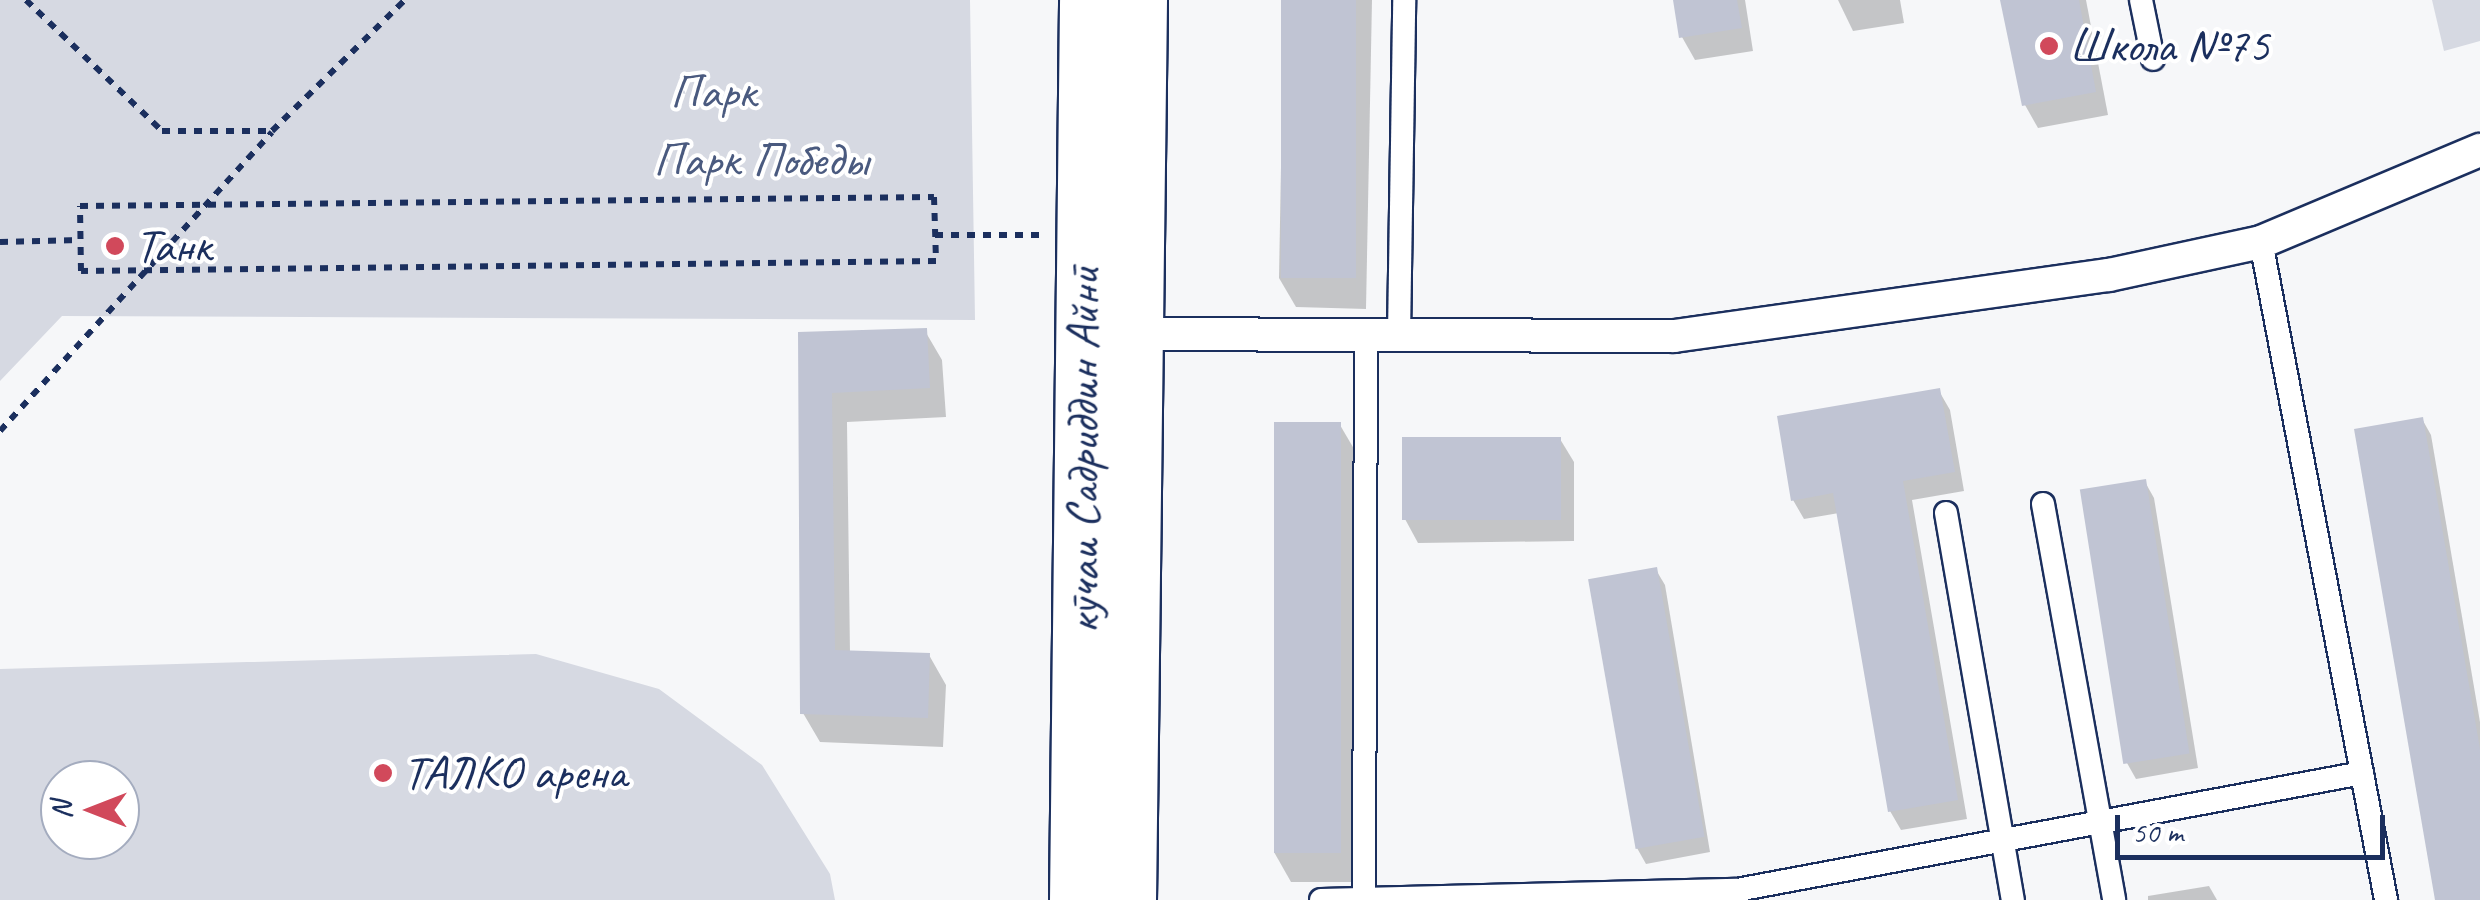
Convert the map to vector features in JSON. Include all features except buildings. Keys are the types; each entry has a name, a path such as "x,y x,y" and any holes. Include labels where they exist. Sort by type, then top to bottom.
{"street":[{"name":"кӯчаи Садриддин Айнӣ","path":"1087,0 1084,236 1109,334 1128,900"},
{"name":"кӯчаи Садриддин Айнӣ","path":"1077,900 1109,334 1139,0"},
{"path":"1109,334 1674,336 2109,275 2261,242 2480,150"}],"lane":[{"path":"1399,335 1404,0"},
{"path":"2141,0 2152,58"},
{"path":"2261,242 2386,900"},
{"path":"1364,898 1366,335"},
{"path":"2043,504 2114,900"},
{"path":"1946,514 2013,900"},
{"path":"1321,900 1737,895 2002,840 2362,773"}],"path":[{"path":"26,0 162,131 272,131"},
{"path":"0,431 272,131 405,0"},
{"path":"934,197 936,262 81,271 80,206 206,205 934,197"},
{"path":"935,236 1084,236"},
{"path":"0,242 80,240"}],"green space":[{"name":"Парк Победы","path":"0,0 970,0 975,320 62,316 0,381"},
{"path":"2432,0 2480,0 2480,41 2444,51"},
{"name":"ТАЛКО арена","path":"536,654 659,689 762,765 830,874 835,900 0,900 0,669"}],"place":[{"name":"Школа №75","path":"2049,46"},
{"name":"Танк","path":"115,246"},
{"name":"ТАЛКО арена","path":"383,773"}],"park label":[{"name":"Парк","path":"713,92"}]}
